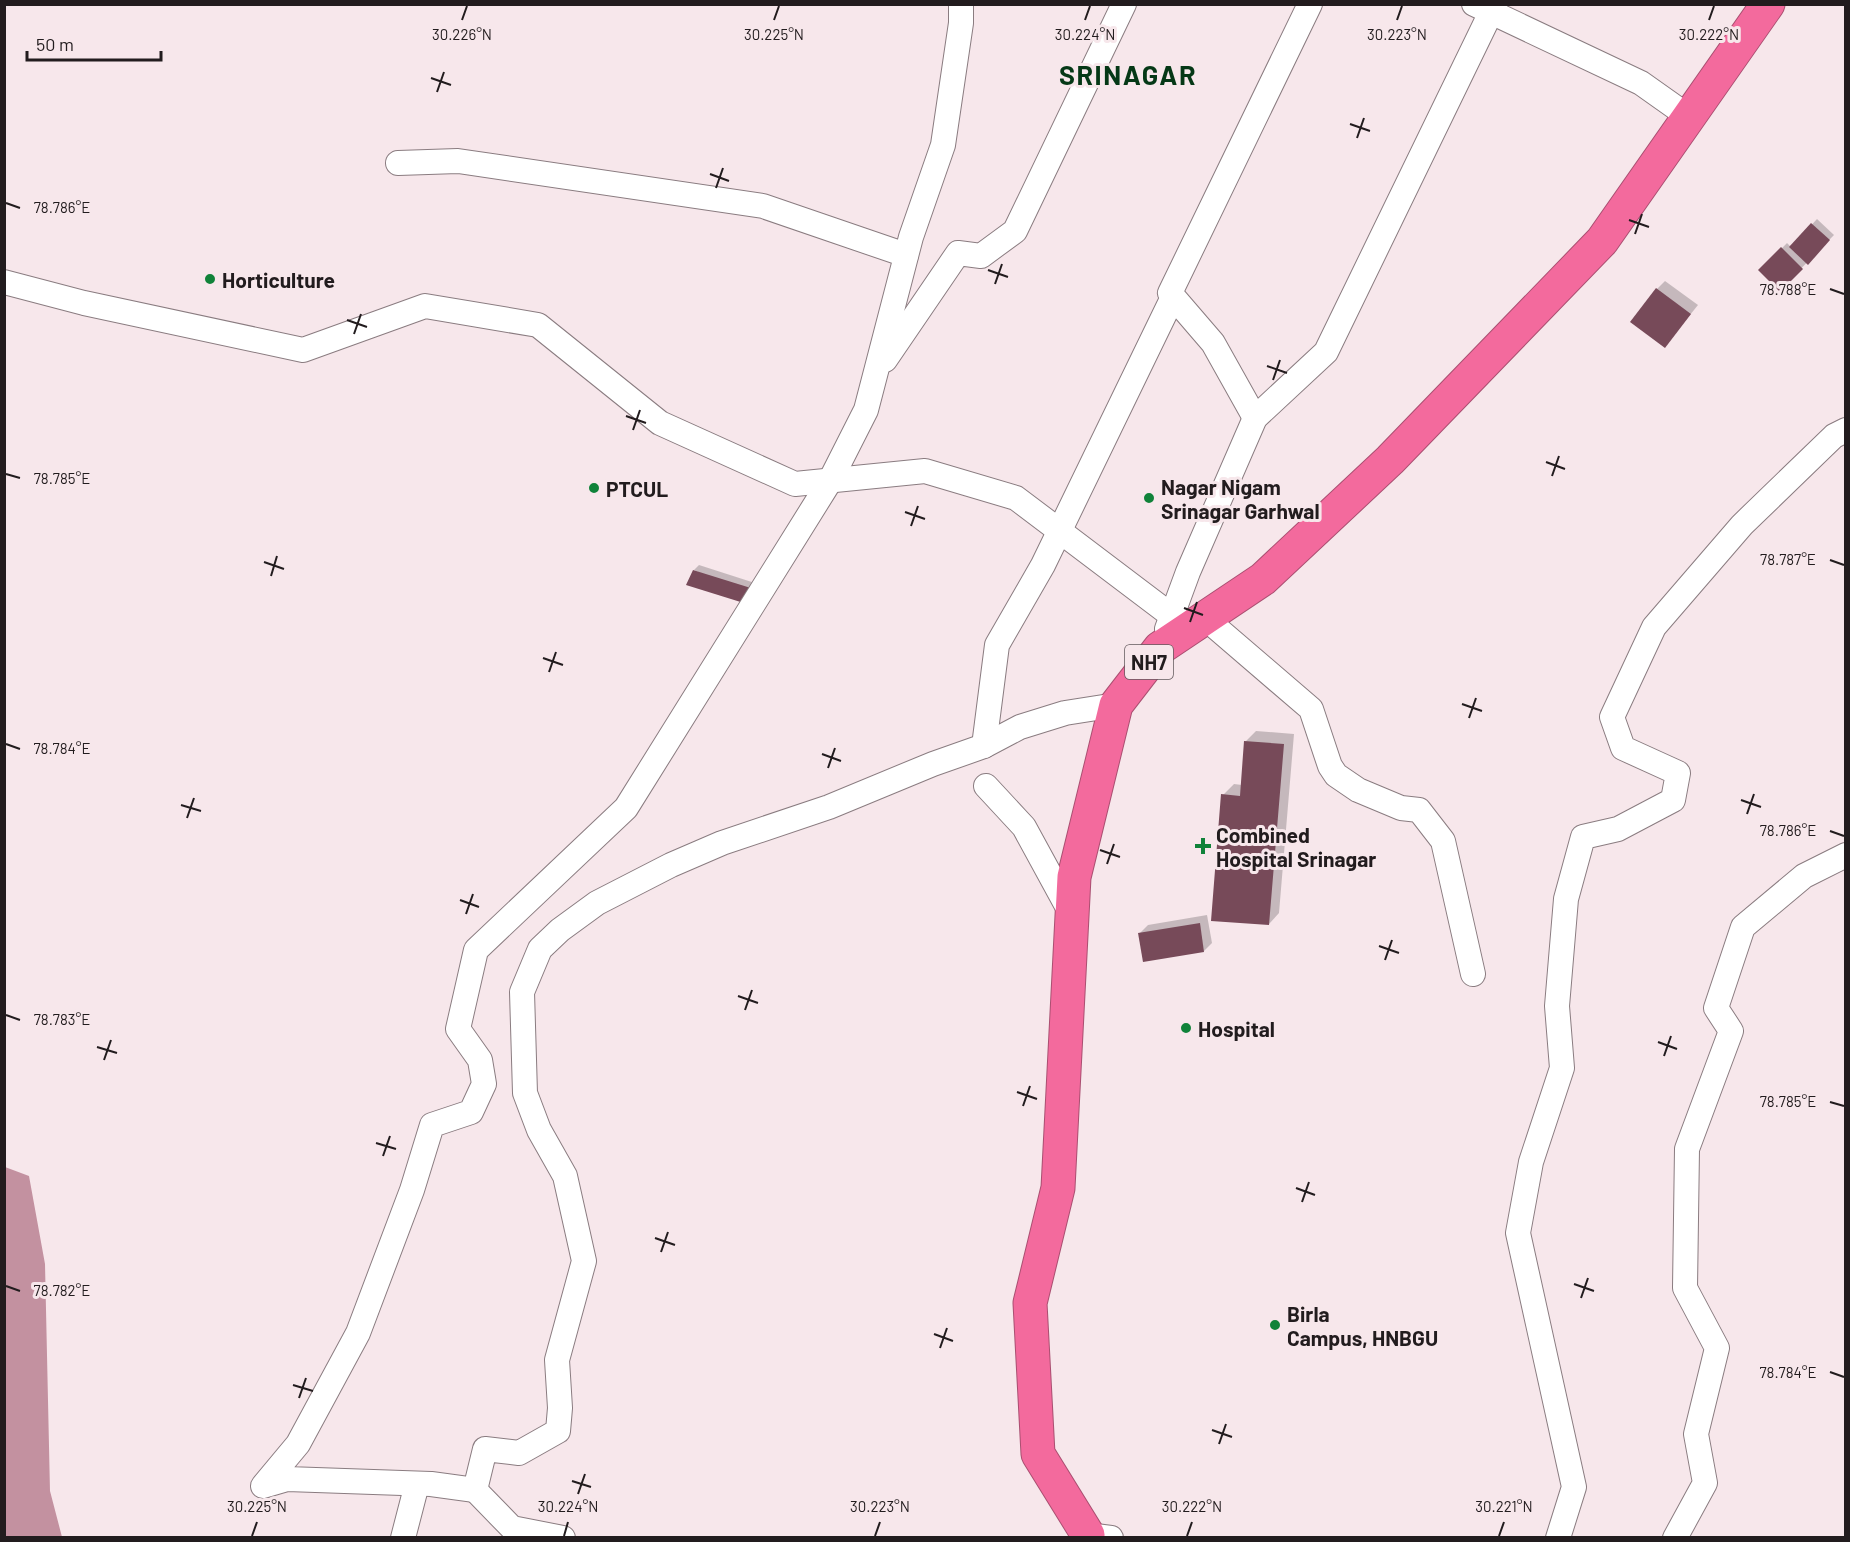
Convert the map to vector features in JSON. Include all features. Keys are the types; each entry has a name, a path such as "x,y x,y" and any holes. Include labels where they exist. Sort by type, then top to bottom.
{"highway":[{"name":"NH7","path":"1095,1537 1038,1454 1030,1303 1058,1188 1074,877 1116,705 1160,648 1263,579 1390,460 1602,241 1768,4"}],"street":[{"path":"563,1538 513,1528 475,1490 431,1484 287,1479 263,1486 298,1444 358,1333 412,1190 432,1125 471,1112 484,1084 480,1060 458,1029 476,950 626,808 830,481 866,410 906,255 943,145 961,23 961,4"},
{"path":"875,374 958,253 981,256 1015,231 1124,4"},
{"path":"1255,418 1213,343 1170,292 1310,4"},
{"path":"1160,648 1188,572 1255,418 1326,352 1487,7 1641,83 1689,117"},
{"path":"398,163 458,161 763,206 906,255"},
{"path":"4,282 84,303 303,350 425,306 538,325 660,423 795,484 925,471 1016,498 1172,616"},
{"path":"984,746 997,645 1043,565 1173,297"},
{"path":"1558,1538 1574,1487 1518,1233 1531,1162 1562,1068 1557,1006 1566,898 1583,837 1618,829 1673,800 1678,773 1623,748 1612,717 1654,627 1742,525 1834,436 1845,430"},
{"path":"1205,618 1311,709 1330,766 1336,775 1358,790 1401,808 1419,810 1443,841 1473,974"},
{"path":"475,1490 485,1449 519,1453 558,1431 560,1408 557,1360 584,1261 565,1176 539,1130 525,1093 522,992 540,949 584,911 671,865 722,843 829,807 933,764 984,746 1020,728 1054,717 1116,705"},
{"path":"986,786 1024,827 1072,917"},
{"path":"1675,1538 1705,1483 1696,1434 1717,1348 1686,1288 1687,1149 1731,1031 1716,1008 1743,927 1804,876 1845,855"},
{"path":"403,1538 417,1484"}],"shaded area":[{"path":"5,1167 29,1176 45,1264 50,1491 62,1537 5,1537"}],"building":[{"path":"1811,223 1830,240 1808,265 1789,247"},
{"path":"1781,247 1803,269 1780,292 1758,270"},
{"path":"1656,288 1691,314 1665,348 1630,322"},
{"path":"693,570 754,589 747,604 686,585"},
{"path":"1244,741 1284,744 1269,925 1211,921 1221,794 1240,796"},
{"path":"1200,923 1204,952 1143,962 1138,933"}],"place":[{"name":"Horticulture","path":"210,279"},
{"name":"PTCUL","path":"594,488"},
{"name":"Nagar Nigam Srinagar Garhwal","path":"1149,498"},
{"name":"Combined Hospital Srinagar","path":"1203,846"},
{"name":"Hospital","path":"1186,1028"},
{"name":"Birla Campus, HNBGU","path":"1275,1325"}],"district":[{"name":"SRINAGAR","path":"1128,74"}]}
